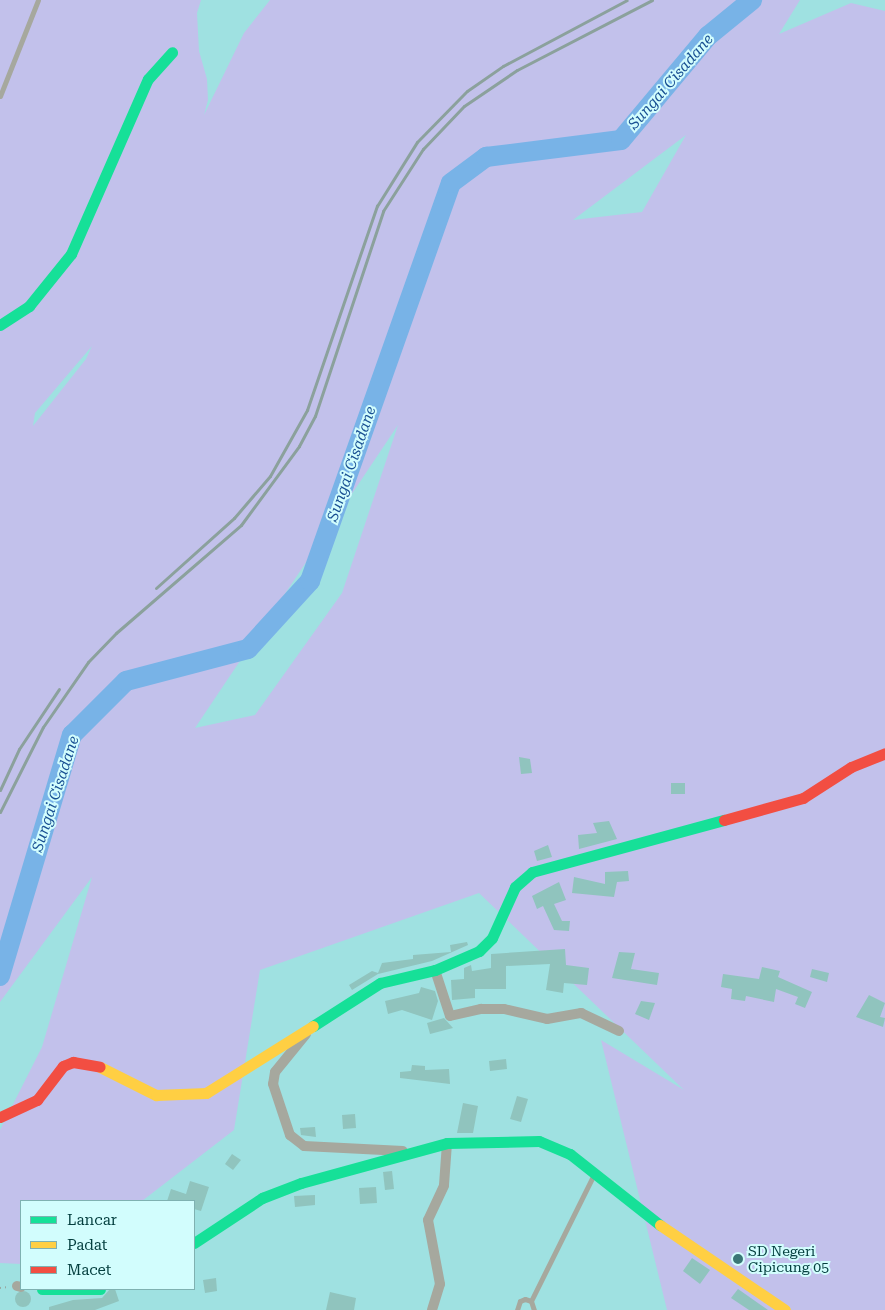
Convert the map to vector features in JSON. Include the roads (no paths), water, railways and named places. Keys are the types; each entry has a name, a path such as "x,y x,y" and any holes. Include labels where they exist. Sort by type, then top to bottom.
{"street":[{"path":"0,325 29,306 62,268 84,226 148,79 172,52"},
{"path":"0,1117 37,1100 69,1063 102,1067 156,1095 206,1093 307,1032 380,983 436,970 470,957 486,945 515,887 532,872 803,798 851,766 885,753"},
{"path":"436,970 450,1016 481,1009 504,1008 547,1019 581,1013 619,1031"},
{"path":"307,1032 275,1072 273,1084 273,1094 296,1142 304,1146 350,1150 414,1151"},
{"path":"195,1242 275,1192 414,1151 447,1143 539,1141 563,1150 662,1226 785,1310"},
{"path":"432,1310 440,1284 428,1220 444,1185 447,1143"},
{"path":"57,1290 88,1292 96,1290"}],"lane":[{"path":"0,96 38,0"},
{"path":"530,1301 594,1173"},
{"path":"517,1310 520,1301 530,1301"},
{"path":"530,1301 534,1310"}],"waterway":[{"name":"Sungai Cisadane","path":"0,976 72,735 126,681 248,649 310,581 451,183 486,157 621,140 708,36 752,0"}],"railway":[{"path":"156,588 234,518 270,476 307,410 377,206 417,142 467,91 503,66 627,0"},
{"path":"0,812 43,727 88,662 116,633 241,525 299,446 315,416 383,211 423,149 464,106 517,70 652,0"},
{"path":"0,790 19,749 59,689"}],"place":[{"name":"SD Negeri Cipicung 05","path":"738,1259"}]}
